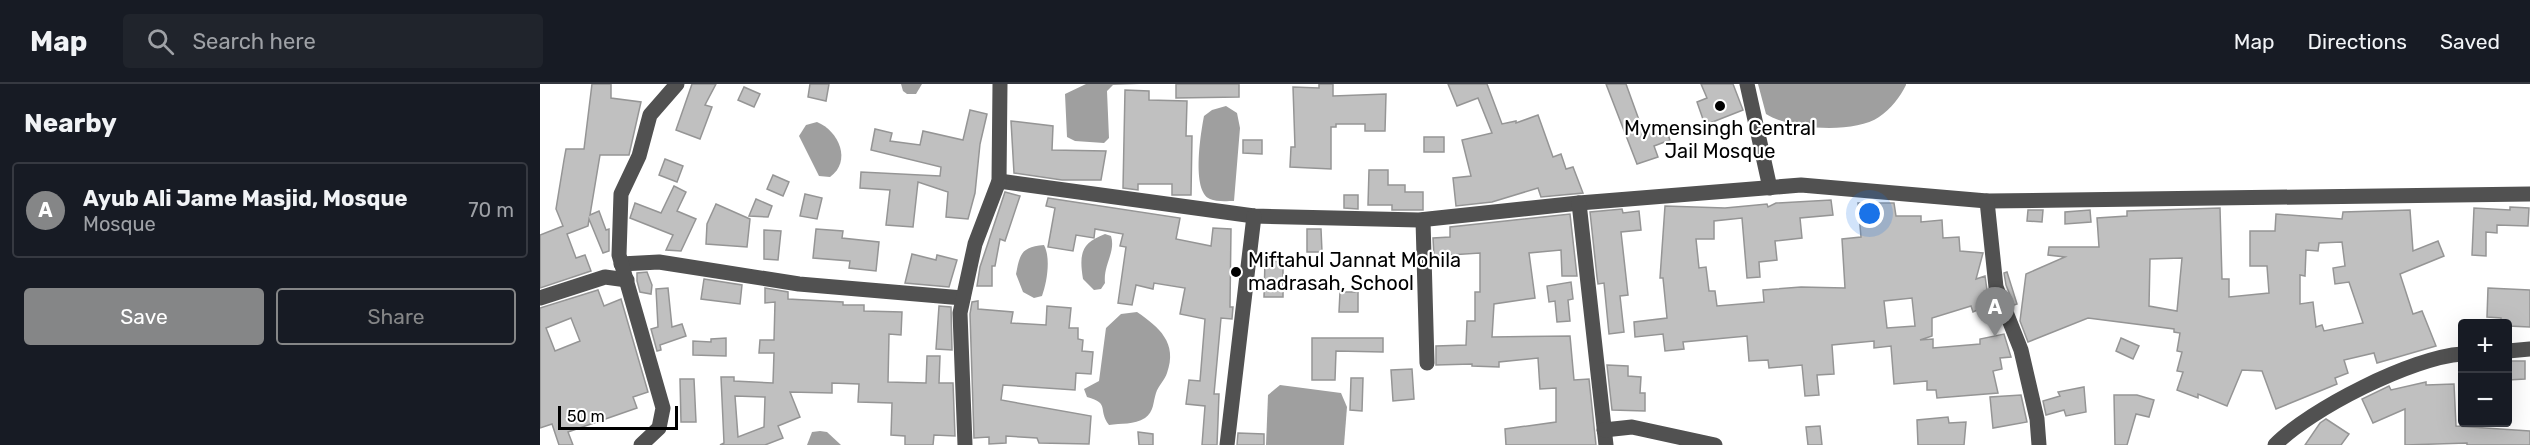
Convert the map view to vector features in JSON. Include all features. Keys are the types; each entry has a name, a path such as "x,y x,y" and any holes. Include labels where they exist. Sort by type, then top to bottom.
{"street":[{"path":"641,445 659,428 663,408 619,255 621,194 639,156 650,115 677,84"},
{"path":"965,440 960,313 975,243 999,181 1000,84"},
{"path":"1747,84 1770,188"},
{"path":"999,181 1254,216 1423,220 1579,203 1801,185 1987,201 2530,194"},
{"path":"1987,201 1996,286 2021,350 2037,419 2039,445"},
{"path":"1579,203 1605,438 1632,427 1715,445"},
{"path":"1227,445 1254,216"},
{"path":"1423,220 1427,363"},
{"path":"621,264 659,262 799,284 963,298"},
{"path":"540,298 605,277 627,280"},
{"path":"2512,351 2530,349"},
{"path":"2275,445 2311,414 2399,371 2444,355 2458,354"}],"shaded area":[{"path":"901,84 922,84 916,94 907,94 903,91"},
{"path":"1086,84 1140,84 1113,85 1107,91 1109,138 1104,143 1075,141 1067,137 1065,94"},
{"path":"1758,84 1906,85 1895,102 1879,117 1854,126 1822,128 1791,124 1766,114"},
{"path":"1226,106 1237,113 1240,128 1234,201 1218,201 1204,194 1201,185 1200,147 1204,116 1212,110"},
{"path":"817,122 831,132 840,147 840,163 830,177 819,176 799,136 806,125"},
{"path":"1105,234 1111,236 1112,248 1105,283 1101,289 1094,290 1083,279 1082,256 1091,241"},
{"path":"1044,245 1048,270 1042,296 1034,298 1023,292 1016,274 1023,253 1030,248"},
{"path":"1137,312 1153,324 1164,337 1168,344 1170,362 1148,416 1136,422 1109,425 1099,402 1087,397 1084,389 1099,381 1106,328 1121,314"},
{"path":"1280,385 1341,393 1347,407 1344,445 1266,445 1268,395"},
{"path":"812,432 827,432 841,445 807,445"}],"building":[{"path":"592,84 611,84 611,98 641,102 629,155 600,155 590,215 599,211 606,230 609,229 609,251 603,253 589,219 588,226 567,234 576,258 585,255 591,271 540,288 540,235 563,226 556,209 566,149 584,149"},
{"path":"692,84 716,84 705,105 712,107 700,139 676,130"},
{"path":"810,84 829,84 826,101 808,97"},
{"path":"1176,84 1239,84 1239,97 1176,98"},
{"path":"1319,84 1333,84 1333,96 1386,94 1385,131 1365,131 1365,124 1336,124 1336,127 1331,127 1331,169 1290,167 1291,147 1295,147 1293,87 1319,88"},
{"path":"1448,84 1487,84 1502,124 1516,121 1516,123 1538,115 1553,157 1561,154 1566,169 1573,167 1583,193 1541,197 1538,188 1492,202 1456,206 1453,178 1471,176 1462,140 1492,133 1478,98 1457,106"},
{"path":"1606,84 1626,84 1643,131 1664,124 1670,140 1654,146 1658,157 1637,164"},
{"name":"Mymensingh Central Jail Mosque","path":"1701,84 1733,84 1743,110 1705,125 1697,102 1707,98"},
{"path":"744,87 760,94 754,107 738,100"},
{"path":"1125,90 1149,91 1149,100 1187,101 1186,136 1192,136 1191,195 1172,195 1172,184 1138,184 1138,190 1123,188"},
{"path":"970,110 987,114 980,144 975,193 968,219 946,217 948,192 918,182 913,227 886,225 890,190 860,188 861,172 940,176 941,167 871,150 875,129 892,133 890,141 920,145 923,131 963,140"},
{"path":"1011,121 1053,126 1052,150 1106,151 1101,180 1062,180 1014,173"},
{"path":"1424,137 1444,137 1444,152 1424,152"},
{"path":"1243,140 1262,140 1262,154 1243,153"},
{"path":"665,159 683,166 677,182 659,175"},
{"path":"1369,170 1388,170 1388,185 1405,185 1405,192 1423,192 1423,210 1392,210 1392,205 1368,205"},
{"path":"773,175 789,182 783,196 767,189"},
{"path":"674,186 686,192 677,211 696,219 681,251 666,250 673,235 630,218 635,203 661,213"},
{"path":"1005,192 1020,196 1005,241 1000,239 995,266 992,266 992,286 977,286 980,267"},
{"path":"805,194 822,198 817,219 800,216"},
{"path":"1344,195 1358,195 1358,209 1344,208"},
{"path":"1048,198 1180,218 1176,239 1211,246 1213,228 1231,229 1230,307 1233,307 1232,319 1221,318 1214,394 1219,394 1217,445 1202,445 1205,406 1186,404 1189,380 1200,381 1205,319 1180,314 1185,288 1154,283 1153,289 1136,285 1132,305 1118,303 1126,247 1120,246 1123,234 1095,229 1094,238 1076,235 1073,251 1048,247 1055,208 1046,206"},
{"path":"756,199 772,206 768,217 749,216"},
{"path":"1831,200 1833,215 1800,218 1802,238 1775,241 1777,260 1759,262 1760,277 1747,278 1742,218 1714,221 1714,239 1696,239 1699,268 1706,267 1709,291 1715,291 1717,306 1764,302 1763,290 1801,287 1845,288 1842,239 1861,237 1858,203 1894,203 1896,216 1921,216 1921,222 1942,220 1943,238 1959,237 1960,251 1983,253 1976,279 1985,276 1987,290 1995,312 1985,316 1982,308 1973,312 1971,306 1932,318 1932,336 1920,340 1933,339 1933,348 1980,344 1980,339 2004,334 2011,357 2000,358 2002,369 1993,371 1998,393 1937,398 1936,390 1927,390 1927,381 1894,384 1891,346 1874,348 1874,341 1832,345 1834,374 1817,375 1819,395 1805,396 1802,365 1769,368 1768,360 1749,361 1747,336 1683,342 1684,349 1665,351 1663,334 1635,337 1634,322 1667,318 1663,278 1660,278 1665,206 1725,208 1767,204 1768,207 1776,203","holes":["1912,298 1915,326 1887,328 1884,301"]},
{"path":"716,204 750,219 747,247 706,244 707,224"},
{"path":"2510,207 2529,208 2528,226 2497,225 2497,233 2486,232 2486,256 2472,255 2474,208 2510,210"},
{"path":"2220,208 2222,279 2229,279 2229,297 2269,293 2267,266 2250,266 2250,231 2275,231 2276,214 2342,219 2343,212 2410,210 2413,251 2438,241 2444,256 2400,274 2413,314 2422,311 2436,346 2377,363 2374,353 2344,360 2348,373 2335,378 2337,384 2276,409 2262,371 2242,370 2227,406 2198,394 2198,398 2177,390 2183,372 2177,371 2182,352 2177,351 2180,333 2174,332 2174,329 2088,318 2028,342 2020,321 2026,274 2065,257 2048,255 2049,247 2099,247 2097,218 2127,216 2127,211","holes":["2342,242 2345,266 2333,268 2335,284 2349,282 2363,323 2324,331 2322,325 2316,327 2313,302 2300,304 2300,275 2305,276 2306,250 2318,251 2319,243","2182,258 2177,311 2149,306 2150,259"]},
{"path":"1622,209 1623,213 1639,211 1641,230 1621,232 1628,295 1620,296 1624,332 1609,334 1604,283 1598,284 1590,212"},
{"path":"2028,210 2043,210 2042,222 2027,221"},
{"path":"2090,210 2091,222 2065,224 2065,212"},
{"path":"1570,214 1577,276 1562,276 1561,250 1529,253 1535,298 1494,304 1492,337 1570,336 1574,380 1589,379 1596,445 1506,445 1505,429 1556,422 1556,388 1540,389 1538,358 1499,362 1499,367 1472,366 1472,364 1436,365 1436,346 1466,345 1467,321 1475,321 1475,292 1480,292 1480,253 1434,256 1433,238 1450,237 1450,227"},
{"path":"816,229 843,231 842,238 879,242 876,271 849,268 850,261 813,258"},
{"path":"1307,229 1321,229 1322,252 1307,252"},
{"path":"764,230 781,231 778,260 764,259"},
{"path":"912,254 936,260 937,255 957,260 949,287 905,283"},
{"path":"1265,261 1283,262 1283,297 1264,297"},
{"path":"647,272 652,285 651,294 640,292 637,281 637,273"},
{"path":"2007,272 2017,304 2014,305 2006,285 2004,273"},
{"path":"704,279 742,285 740,304 701,299"},
{"path":"1571,282 1573,299 1568,300 1570,321 1557,322 1555,301 1549,302 1547,286"},
{"path":"668,288 672,327 682,324 686,336 660,345 661,350 657,351 651,329 658,327 656,289"},
{"path":"765,288 788,292 788,299 864,305 864,311 902,312 901,335 889,334 888,382 926,383 927,356 940,356 939,383 953,383 955,436 934,435 933,445 905,445 905,436 891,435 892,403 858,402 859,384 832,383 832,393 790,392 800,417 778,426 783,438 765,445 720,445 724,443 721,377 734,377 734,381 773,383 774,353 759,353 760,340 774,340 775,302 765,303","holes":["735,396 765,397 764,427 738,437"]},
{"path":"2488,288 2530,290 2530,327 2512,326 2512,319 2487,317"},
{"path":"598,290 604,306 621,299 648,392 633,397 637,408 568,432 573,445 559,445 552,424 540,428 540,308","holes":["571,318 580,341 555,351 546,328"]},
{"path":"1340,292 1358,292 1358,312 1339,312"},
{"path":"978,301 978,309 1013,312 1011,323 1046,325 1047,306 1071,308 1069,328 1078,328 1078,339 1083,340 1082,351 1093,352 1091,374 1076,373 1075,390 1003,385 1001,400 1091,416 1089,444 1039,443 1037,438 1006,436 1006,443 989,444 989,437 974,438 970,314 972,302"},
{"path":"939,306 951,307 952,350 936,349"},
{"path":"726,338 726,356 693,355 693,341 711,342 711,339"},
{"path":"1312,338 1383,338 1383,352 1336,351 1335,380 1312,380"},
{"path":"2121,338 2139,346 2133,359 2116,351"},
{"path":"2512,361 2525,361 2525,379 2512,380"},
{"path":"1607,365 1628,366 1628,376 1641,377 1640,393 1645,393 1645,411 1612,410"},
{"path":"1412,369 1414,399 1393,401 1391,370"},
{"path":"1351,378 1363,378 1362,411 1350,410"},
{"path":"680,379 694,379 696,422 681,422"},
{"path":"2426,382 2426,385 2454,384 2456,426 2530,431 2530,445 2467,445 2467,443 2405,445 2405,409 2373,423 2362,399 2389,386 2391,390"},
{"path":"2084,387 2086,412 2066,416 2064,410 2046,415 2043,401 2060,396 2058,392"},
{"path":"2021,395 2027,422 1993,428 1990,397"},
{"path":"2114,395 2137,395 2154,400 2149,417 2136,414 2127,445 2115,445"},
{"path":"1948,417 1949,423 1966,422 1964,445 1918,445 1917,420"},
{"path":"2326,419 2349,434 2341,445 2305,445 2320,423"},
{"path":"1820,426 1822,445 1808,445 1806,427"},
{"path":"1138,432 1153,434 1153,445 1139,445"},
{"path":"1238,433 1264,434 1264,445 1237,445"}],"place":[{"name":"Mymensingh Central Jail Mosque","path":"1720,106"},
{"name":"Miftahul Jannat Mohila madrasah, School","path":"1236,272"},
{"name":"Ayub Ali Jame Masjid, Mosque","path":"1995,337"}]}
